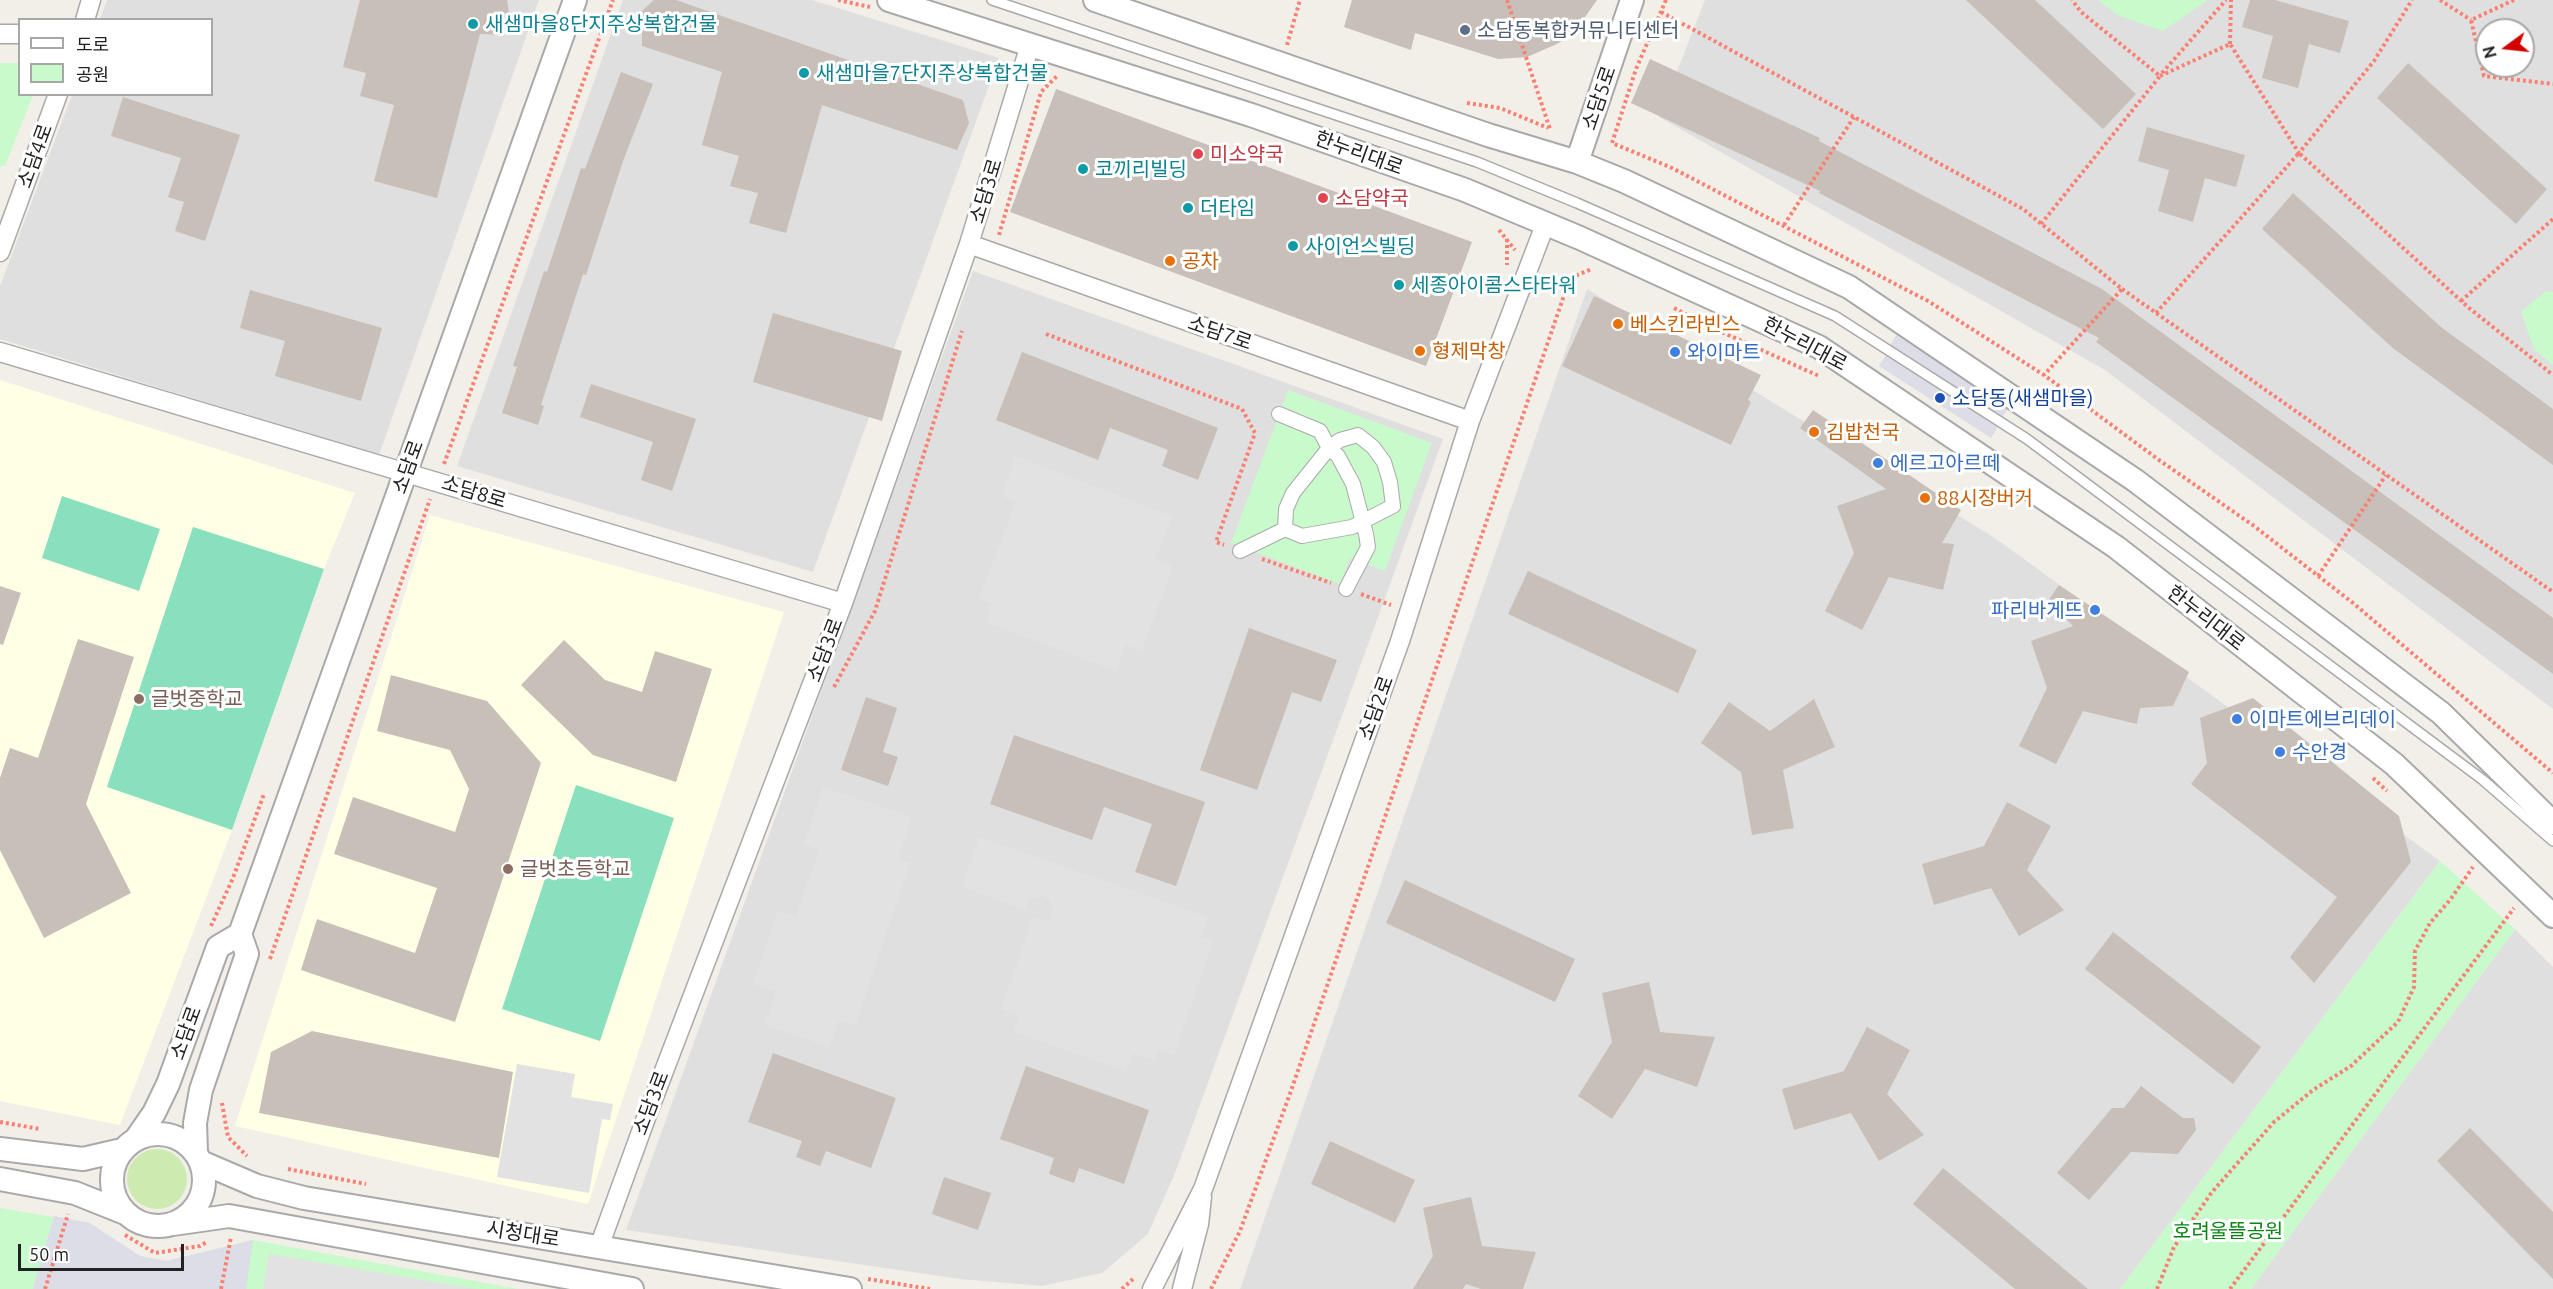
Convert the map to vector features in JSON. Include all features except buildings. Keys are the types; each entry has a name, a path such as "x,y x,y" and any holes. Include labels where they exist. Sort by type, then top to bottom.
{"street":[{"path":"86,18 91,0"},
{"name":"소담로","path":"199,1157 195,1123 201,1090 247,954 240,934 575,0"},
{"name":"한누리대로","path":"889,0 1251,114 1465,190 1580,238 1819,347 2116,547 2394,764 2553,916"},
{"path":"1095,0 1488,135 1577,162 1624,181 1849,287 2126,474 2441,713 2553,823"},
{"name":"소담5로","path":"1577,162 1632,0"},
{"path":"0,34 18,34"},
{"name":"소담3로","path":"599,1247 843,603 969,244 1030,45"},
{"name":"소담4로","path":"0,252 57,96"},
{"name":"소담2로","path":"1203,1189 1400,641 1470,421 1545,225"},
{"name":"소담7로","path":"969,244 1470,421"},
{"name":"소담8로","path":"0,352 843,603"},
{"path":"1279,414 1320,431 1329,448 1338,456 1353,484 1368,547 1346,589"},
{"path":"1240,551 1285,529 1302,536 1352,527 1393,506 1390,482 1384,462 1373,447 1358,435 1340,440 1329,448 1293,493 1286,509 1285,529"},
{"name":"소담로","path":"129,1144 154,1113 168,1084 218,947 240,934"},
{"path":"0,1149 83,1158 129,1144 151,1134 168,1134 184,1140 199,1157 205,1177 204,1192 192,1212 173,1224 156,1227 139,1223 125,1213 75,1193 0,1179"},
{"path":"125,1213 115,1199 112,1182 114,1165 129,1144"},
{"name":"시청대로","path":"199,1157 257,1186 304,1198 599,1247 856,1283"},
{"path":"1152,1289 1203,1189"},
{"path":"1182,1289 1199,1224 1203,1189"},
{"name":"시청대로","path":"173,1224 229,1216 633,1289"}],"lane":[{"path":"992,0 1477,162 1577,203 1835,316 2027,439 2483,780 2553,841"}],"path":[{"path":"268,966 422,519 613,0"},
{"path":"1287,46 1300,0"},
{"path":"1507,0 1550,129"},
{"path":"1612,143 1636,69 1666,0"},
{"path":"2072,0 2081,12 2160,76"},
{"path":"2041,224 2160,76 2226,0"},
{"path":"2231,0 2230,44 2299,153 2461,301 2553,375"},
{"path":"2156,313 2299,153 2374,61 2412,0"},
{"path":"2440,0 2471,20 2484,76 2553,84"},
{"path":"2471,20 2514,0"},
{"path":"1661,12 2023,209 2122,289 2553,592"},
{"path":"2160,76 2230,44"},
{"path":"994,253 1041,92 1062,71"},
{"path":"1784,225 1854,117"},
{"path":"2461,301 2553,219"},
{"path":"1211,1289 1240,1231 1292,1088 1570,278 1591,268 1602,273"},
{"path":"2044,375 2122,289"},
{"path":"1664,302 1704,324 1825,379"},
{"path":"830,694 874,611 965,321"},
{"path":"1046,334 1242,409 1255,433 1216,542 1397,607"},
{"path":"2318,576 2386,475"},
{"path":"2549,770 2553,765"},
{"path":"2367,773 2392,796"},
{"path":"208,931 233,878 266,789"},
{"path":"2465,860 2480,873"},
{"path":"2157,1289 2174,1247 2206,1201 2274,1122 2313,1090 2351,1066 2398,1022 2414,987 2415,951 2430,923 2450,900 2473,867"},
{"path":"2230,1289 2516,905 2523,913"},
{"path":"225,1093 222,1104 228,1137 251,1160"},
{"path":"0,1122 45,1130"},
{"path":"279,1167 369,1184"},
{"path":"45,1289 69,1211"},
{"path":"221,1289 232,1234"},
{"path":"856,1283 930,1289"}],"shaded area":[{"path":"107,0 539,0 379,455 0,339 0,286 72,96 213,96 213,18 100,18"},
{"path":"623,0 812,0 999,58 813,572 457,466"},
{"path":"1705,0 2553,0 2553,709 2105,370 1659,117"},
{"path":"973,271 1443,439 1175,1173 1148,1234 1102,1273 1042,1286 960,1279 626,1230"},
{"path":"1587,289 1995,538 2440,861 2120,1289 1240,1289"},
{"path":"1896,335 2009,407 2002,418 1890,346"},
{"path":"1886,355 1998,427 1991,438 1879,366"},
{"name":"글벗중학교","path":"0,380 355,493 324,569 232,830 120,1125 0,1101"},
{"path":"1016,456 1172,516 1155,560 1173,567 1141,651 1126,645 1116,671 986,622 992,604 979,599 1016,502 1002,496"},
{"name":"글벗초등학교","path":"430,515 784,612 588,1204 235,1126"},
{"path":"823,787 912,817 898,859 910,863 855,1026 839,1020 829,1047 765,1025 776,992 753,984 778,911 796,917 819,850 804,844"},
{"path":"979,837 1208,917 1201,937 1213,941 1174,1055 1159,1050 1156,1061 1132,1053 1126,1071 1014,1032 1019,1016 1001,1009 1033,917 1049,922 1052,912 1050,901 1043,896 1029,899 1025,910 962,887"},
{"path":"2515,929 2553,967 2553,1289 2251,1289"},
{"path":"517,1064 575,1074 571,1097 613,1104 610,1120 602,1119 589,1193 497,1177"},
{"path":"54,1216 90,1223 140,1256 166,1261 253,1240 246,1289 33,1289"},
{"path":"269,1254 476,1289 263,1289"}],"green space":[{"path":"2098,0 2208,0 2163,31 2119,16"},
{"path":"0,63 18,63 18,96 33,96 5,166 0,166"},
{"path":"2546,291 2553,292 2553,365 2534,349 2521,312"},
{"path":"1288,390 1432,443 1385,571 1350,558 1340,584 1231,543"},
{"path":"62,496 160,529 139,591 42,558"},
{"path":"193,527 324,569 232,830 107,787"},
{"path":"576,785 674,818 600,1041 502,1009"},
{"name":"호려울뜰공원","path":"2440,861 2515,929 2251,1289 2120,1289"},
{"path":"151,1149 163,1149 174,1154 182,1162 187,1179 185,1191 174,1204 163,1209 151,1209 140,1204 132,1196 127,1185 127,1173 132,1162 140,1154"},
{"path":"0,1208 90,1223 140,1256 166,1261 253,1240 518,1289 0,1289"}],"place":[{"name":"새샘마을8단지주상복합건물","path":"473,24"},
{"name":"소담동복합커뮤니티센터","path":"1465,30"},
{"name":"새샘마을7단지주상복합건물","path":"804,73"},
{"name":"미소약국","path":"1198,154"},
{"name":"코끼리빌딩","path":"1083,169"},
{"name":"소담약국","path":"1323,198"},
{"name":"더타임","path":"1188,208"},
{"name":"사이언스빌딩","path":"1293,246"},
{"name":"공차","path":"1170,261"},
{"name":"세종아이콤스타타워","path":"1399,285"},
{"name":"베스킨라빈스","path":"1618,324"},
{"name":"형제막창","path":"1420,351"},
{"name":"와이마트","path":"1675,352"},
{"name":"소담동(새샘마을)","path":"1940,398"},
{"name":"김밥천국","path":"1814,432"},
{"name":"에르고아르떼","path":"1878,463"},
{"name":"88시장버거","path":"1925,498"},
{"name":"파리바게뜨","path":"2095,610"},
{"name":"글벗중학교","path":"139,699"},
{"name":"이마트에브리데이","path":"2237,719"},
{"name":"수안경","path":"2280,752"},
{"name":"글벗초등학교","path":"508,869"}]}
